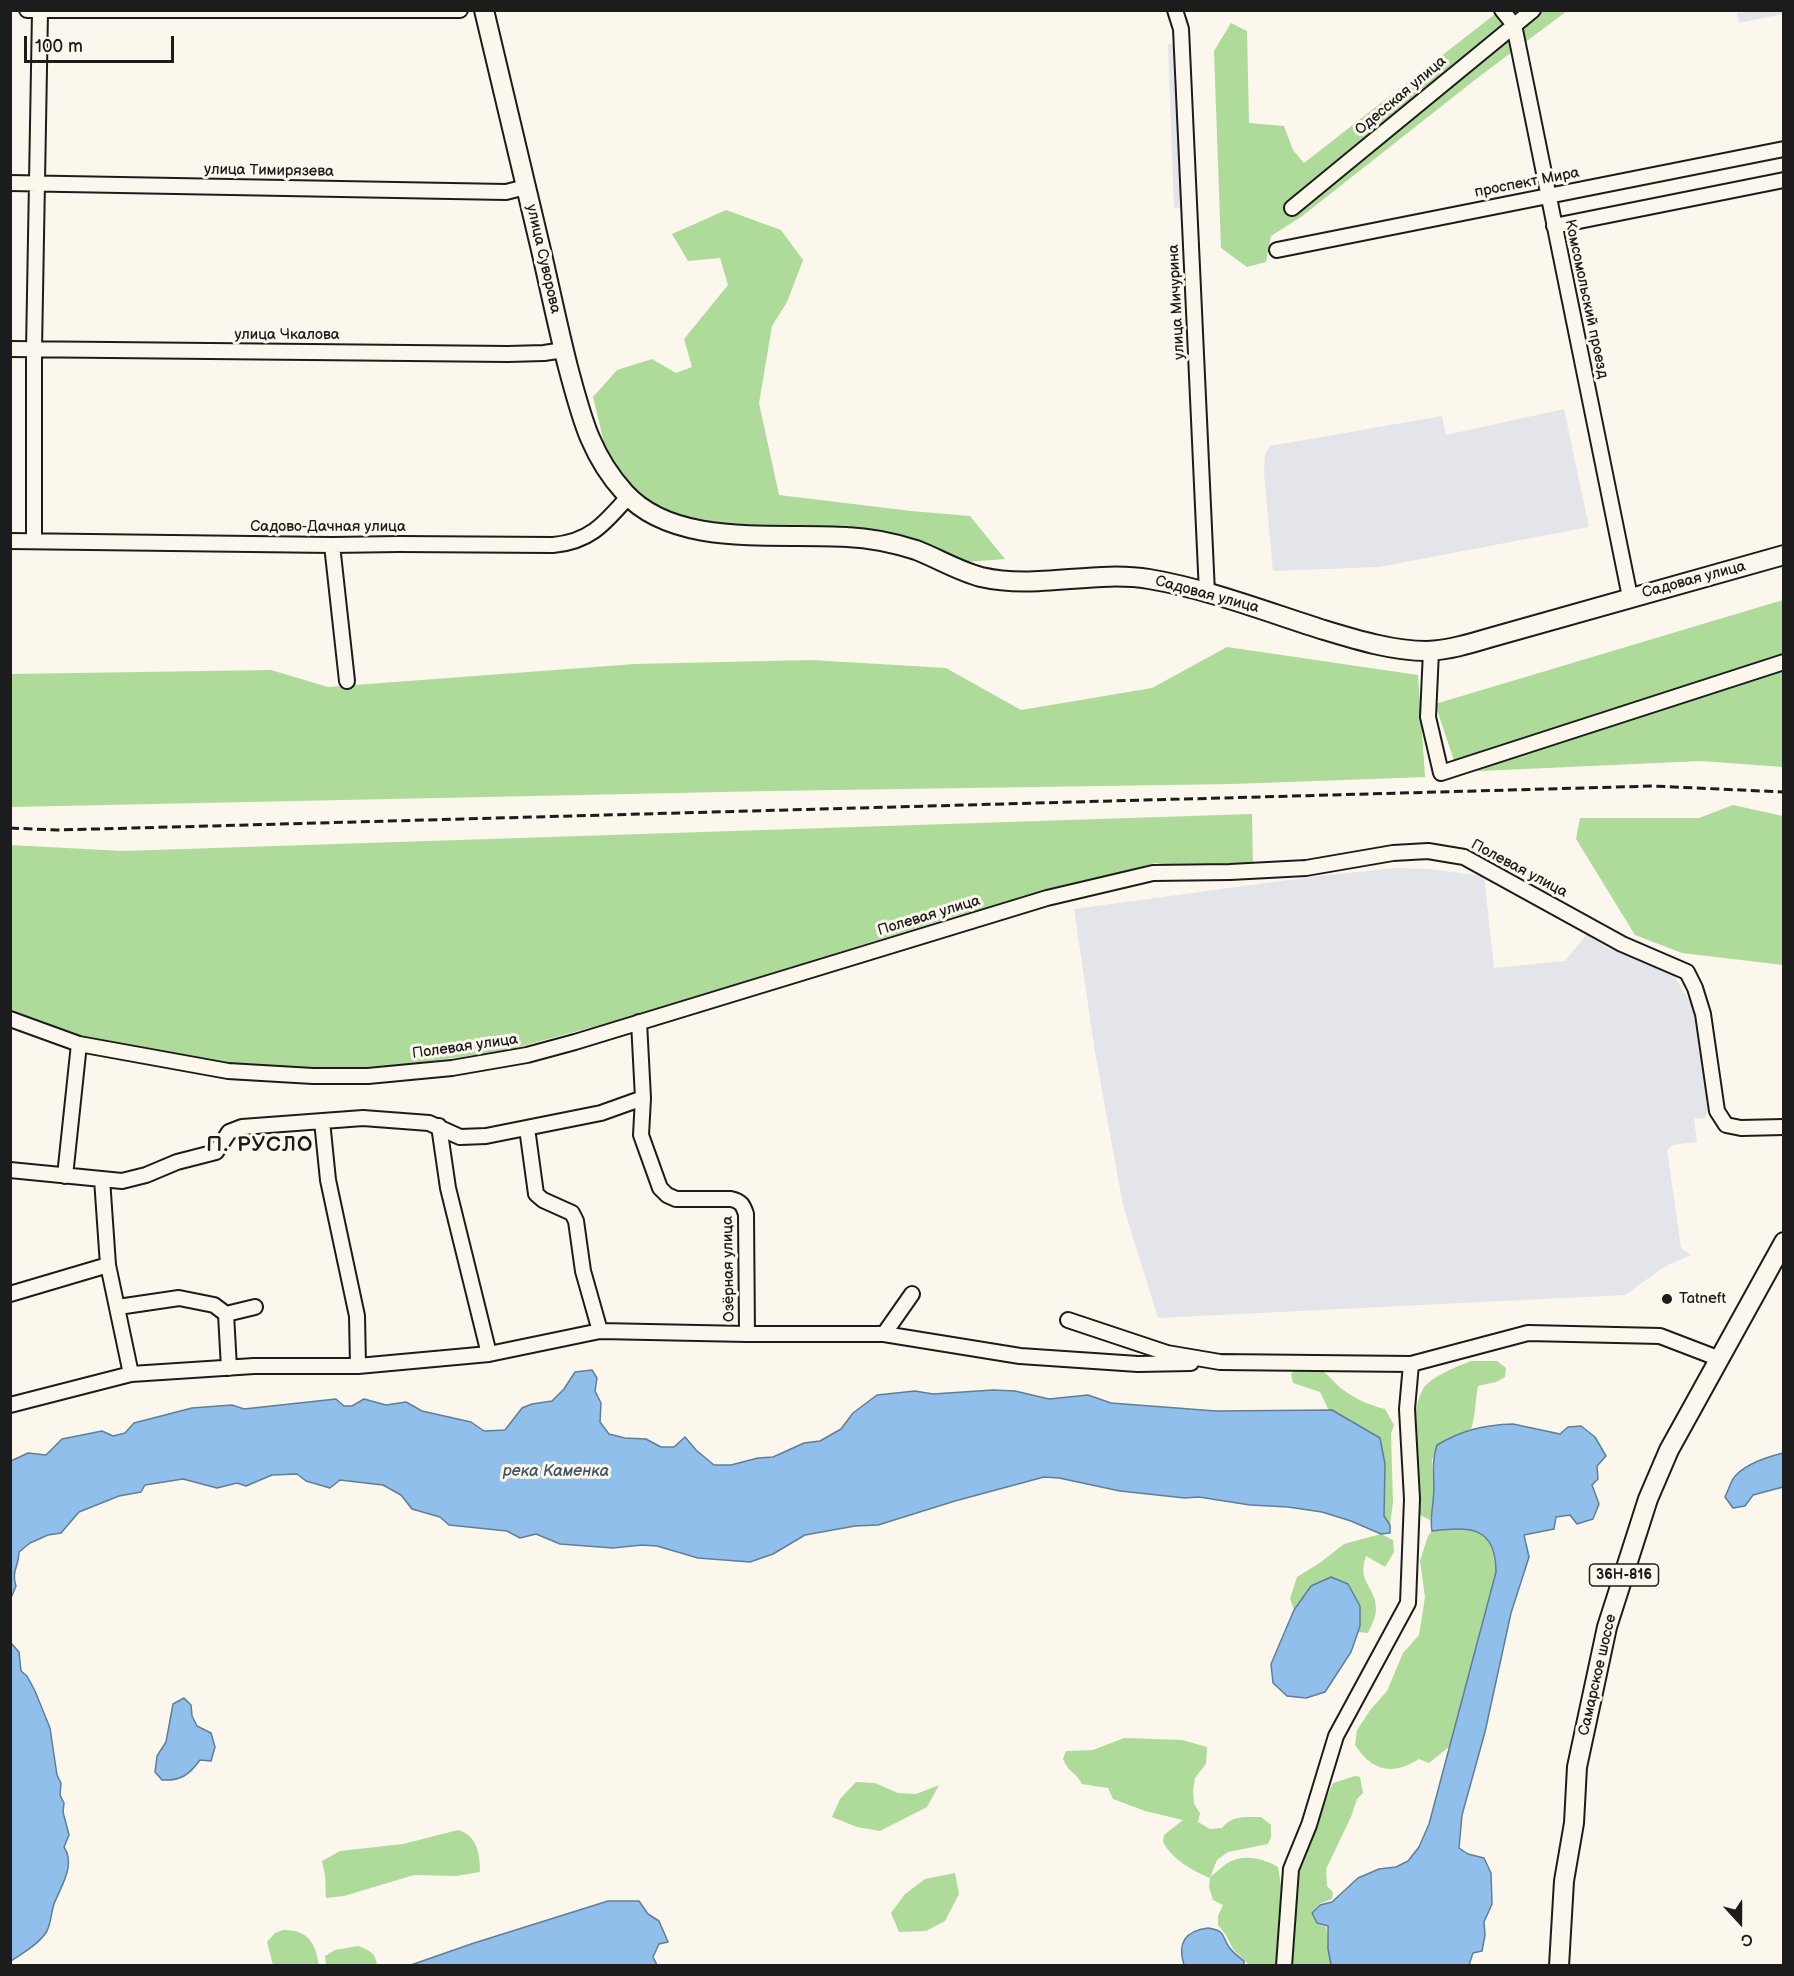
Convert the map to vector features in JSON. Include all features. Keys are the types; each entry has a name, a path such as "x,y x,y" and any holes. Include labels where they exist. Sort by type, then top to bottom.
{"main road":[{"name":"улица Суворова","path":"484,10 584,426 591,444 611,476 628,496"},
{"name":"Садовая улица","path":"628,496 662,519 680,526 707,531 848,537 881,541 916,550 976,576 1002,581 1117,576 1149,579 1207,593 1357,640 1405,649 1431,651 1480,641 1784,555"},
{"name":"Самарское шоссе","path":"1558,1965 1564,1881 1574,1823 1577,1767 1607,1627 1648,1498 1669,1450 1784,1242"}],"street":[{"path":"34,541 37,184 34,11 460,10"},
{"name":"улица Мичурина","path":"1176,10 1181,29 1207,593"},
{"name":"Комсомольский проезд","path":"1502,10 1514,25 1630,597"},
{"name":"Одесская улица","path":"1292,208 1533,10"},
{"name":"проспект Мира","path":"1278,250 1784,149"},
{"path":"1554,225 1784,180"},
{"name":"улица Тимирязева","path":"10,183 506,192 526,187"},
{"name":"улица Чкалова","path":"10,349 496,354 544,353 564,350"},
{"name":"Садово-Дачная улица","path":"10,541 332,545 564,544 597,530 628,496"},
{"path":"332,545 347,681"},
{"path":"1431,651 1428,717 1440,773 1784,662"},
{"name":"Полевая улица","path":"10,1019 80,1044 228,1071 313,1076 368,1076 452,1068 527,1055 1047,898 1153,873 1306,868 1393,853 1428,851 1464,857 1622,944 1687,972 1703,1014 1717,1111 1726,1125 1741,1128 1784,1127"},
{"path":"10,1170 122,1181 177,1161 210,1154 221,1146 229,1132 242,1127 363,1118 429,1123 460,1137 486,1136 601,1113 643,1098 639,1022"},
{"path":"65,1176 80,1044"},
{"name":"Озёрная улица","path":"643,1098 641,1135 660,1188 667,1195 676,1199 731,1199 739,1201 744,1207 746,1214 747,1334"},
{"path":"322,1121 327,1180 357,1316 358,1366"},
{"path":"439,1126 448,1188 489,1354"},
{"path":"527,1128 536,1194 543,1200 572,1213 576,1221 583,1271 600,1331"},
{"path":"102,1179 108,1265 131,1374"},
{"path":"10,1294 108,1265"},
{"path":"884,1334 912,1294"},
{"path":"118,1307 179,1298 214,1305 226,1314 229,1368"},
{"path":"226,1314 255,1307"},
{"path":"1068,1320 1167,1353 1220,1362 1411,1364 1527,1333 1660,1336 1720,1359"},
{"name":"Озёрная улица","path":"10,1405 131,1374 229,1368 358,1366 489,1354 600,1331 884,1334 1020,1356 1138,1364 1220,1362"},
{"path":"1284,1965 1291,1869 1309,1825 1336,1736 1408,1604 1412,1499 1407,1409 1411,1364"}],"shaded area":[{"path":"1783,11 1783,14 1739,23 1737,13"},
{"path":"1168,44 1176,44 1183,208 1174,208"},
{"path":"1564,409 1589,527 1379,567 1273,571 1264,473 1265,454 1270,446 1442,416 1446,435"},
{"path":"1397,868 1430,869 1484,876 1494,968 1565,961 1587,934 1607,948 1656,961 1660,969 1670,969 1693,1007 1708,1109 1705,1118 1694,1119 1697,1142 1672,1145 1667,1150 1681,1248 1691,1255 1664,1267 1625,1295 1158,1318 1123,1205 1095,1052 1074,909 1318,876"}],"green space":[{"path":"1499,11 1567,11 1476,79 1301,217 1271,236 1266,262 1247,267 1221,248 1214,51 1231,23 1247,31 1249,123 1284,126 1293,150 1304,163"},
{"path":"726,210 781,230 803,260 787,302 772,326 759,403 779,495 970,516 1005,559 967,562 911,538 848,531 699,524 643,500 607,455 593,397 617,370 652,359 676,373 692,367 684,339 728,285 720,258 688,261 672,234"},
{"path":"1783,600 1783,767 1701,761 1458,772 1435,704"},
{"path":"1227,647 1418,675 1425,777 1233,784 11,807 10,674 271,670 328,687 635,664 811,660 946,668 1021,710 1152,688"},
{"path":"1733,805 1783,816 1783,965 1682,953 1635,935 1576,839 1580,818 1699,818"},
{"path":"1252,814 1253,866 1201,868 1155,863 952,917 637,1015 504,1051 347,1073 226,1066 90,1041 11,1015 10,845 123,851"},
{"path":"1471,1361 1497,1361 1506,1368 1505,1377 1496,1382 1478,1386 1471,1429 1453,1436 1432,1459 1434,1502 1430,1520 1420,1515 1414,1450 1418,1401 1423,1389 1432,1380"},
{"path":"1302,1366 1321,1370 1352,1396 1385,1409 1394,1425 1391,1434 1393,1502 1390,1525 1384,1516 1385,1464 1380,1438 1333,1410 1329,1411 1320,1392 1293,1383 1291,1374"},
{"path":"1460,1527 1477,1531 1488,1540 1496,1555 1496,1572 1480,1629 1473,1667 1450,1746 1429,1763 1419,1759 1400,1768 1383,1768 1368,1761 1355,1745 1357,1730 1387,1691 1403,1653 1419,1635 1425,1597 1420,1561 1428,1536 1432,1531"},
{"path":"1381,1534 1393,1540 1394,1552 1385,1567 1366,1556 1363,1573 1373,1596 1376,1610 1368,1633 1358,1632 1360,1626 1311,1586 1294,1610 1290,1599 1297,1577 1344,1544"},
{"path":"1124,1738 1182,1740 1207,1747 1206,1764 1195,1778 1193,1791 1194,1804 1200,1813 1198,1822 1210,1829 1222,1828 1230,1821 1240,1818 1261,1817 1271,1825 1271,1837 1268,1844 1228,1852 1217,1860 1210,1877 1226,1864 1239,1859 1259,1859 1278,1867 1284,1904 1279,1965 1249,1965 1233,1949 1218,1925 1218,1916 1223,1905 1213,1900 1209,1887 1210,1878 1183,1864 1163,1842 1164,1835 1183,1820 1145,1811 1113,1799 1108,1788 1082,1784 1063,1759 1066,1751 1093,1750"},
{"path":"1355,1776 1360,1777 1363,1793 1357,1799 1351,1817 1326,1869 1327,1886 1333,1892 1332,1899 1319,1904 1311,1913 1318,1924 1326,1927 1331,1965 1293,1965 1290,1951 1296,1926 1295,1907 1300,1867 1306,1847 1333,1783"},
{"path":"856,1782 875,1783 898,1793 916,1794 939,1785 927,1807 880,1831 857,1827 832,1817 840,1799"},
{"path":"458,1830 469,1836 476,1846 480,1872 456,1876 414,1875 344,1896 326,1898 322,1861 340,1851 403,1844"},
{"path":"955,1873 959,1894 945,1921 926,1931 899,1932 891,1913 905,1894 925,1879"},
{"path":"283,1930 305,1935 313,1944 319,1965 273,1965 267,1942 275,1933"},
{"path":"358,1946 371,1952 377,1965 326,1965 325,1956 335,1950"}],"water":[{"name":"река Каменка","path":"592,1370 597,1378 595,1391 601,1403 600,1422 609,1434 625,1438 646,1439 661,1447 674,1447 685,1437 714,1465 731,1465 758,1458 773,1457 804,1443 820,1441 841,1429 853,1413 877,1395 915,1391 933,1394 993,1390 1015,1391 1049,1399 1088,1395 1111,1403 1216,1411 1332,1410 1380,1438 1385,1464 1384,1516 1390,1525 1390,1533 1381,1534 1322,1512 1199,1497 1185,1498 1120,1491 1044,1477 878,1525 855,1526 805,1535 773,1554 750,1562 698,1558 657,1546 613,1548 560,1544 536,1534 520,1538 507,1531 449,1525 440,1517 412,1509 401,1495 383,1485 340,1480 330,1488 306,1481 297,1474 272,1475 246,1486 237,1483 217,1488 183,1479 145,1485 141,1492 119,1496 79,1512 61,1533 48,1535 30,1543 19,1552 14,1576 16,1586 11,1598 11,1461 28,1453 46,1455 62,1439 102,1431 113,1436 125,1433 134,1423 192,1408 232,1405 244,1409 336,1399 344,1406 352,1406 364,1399 386,1405 406,1402 422,1411 471,1422 484,1431 505,1430 522,1408 552,1401 564,1389 575,1372"},
{"path":"1513,1424 1560,1434 1568,1427 1581,1426 1595,1437 1606,1456 1597,1466 1598,1479 1592,1485 1599,1504 1593,1519 1577,1524 1570,1515 1556,1517 1554,1529 1524,1535 1529,1557 1511,1613 1485,1732 1462,1815 1459,1848 1468,1854 1484,1858 1491,1873 1492,1904 1484,1922 1485,1935 1482,1951 1473,1953 1469,1965 1331,1965 1328,1926 1317,1923 1312,1913 1320,1905 1332,1902 1358,1878 1379,1869 1396,1867 1408,1861 1419,1847 1429,1824 1496,1572 1495,1557 1486,1537 1469,1530 1432,1531 1434,1460 1437,1445 1474,1429"},
{"path":"1783,1453 1783,1487 1753,1495 1745,1506 1733,1508 1725,1497 1737,1474 1756,1462"},
{"path":"1331,1577 1348,1584 1360,1606 1360,1626 1351,1652 1325,1692 1306,1698 1287,1696 1273,1683 1271,1664 1294,1610 1311,1586"},
{"path":"11,1643 19,1652 21,1671 27,1676 35,1691 50,1728 57,1775 61,1783 60,1795 64,1803 63,1812 69,1835 64,1847 68,1868 54,1904 47,1931 35,1944 11,1961"},
{"path":"184,1698 191,1705 192,1716 197,1726 211,1733 215,1747 211,1761 200,1760 184,1776 162,1780 155,1772 157,1756 166,1742 173,1704"},
{"path":"608,1901 639,1901 648,1914 659,1921 668,1942 659,1944 653,1957 657,1965 411,1965 471,1944"},
{"path":"1208,1928 1223,1934 1230,1949 1244,1961 1244,1965 1184,1965 1182,1944 1185,1939 1194,1932"}],"railway":[{"path":"10,828 57,830 1653,786 1784,792"}],"place":[{"name":"Tatneft","path":"1667,1299"}],"district":[{"name":"П. РУСЛО","path":"260,1146"}]}
